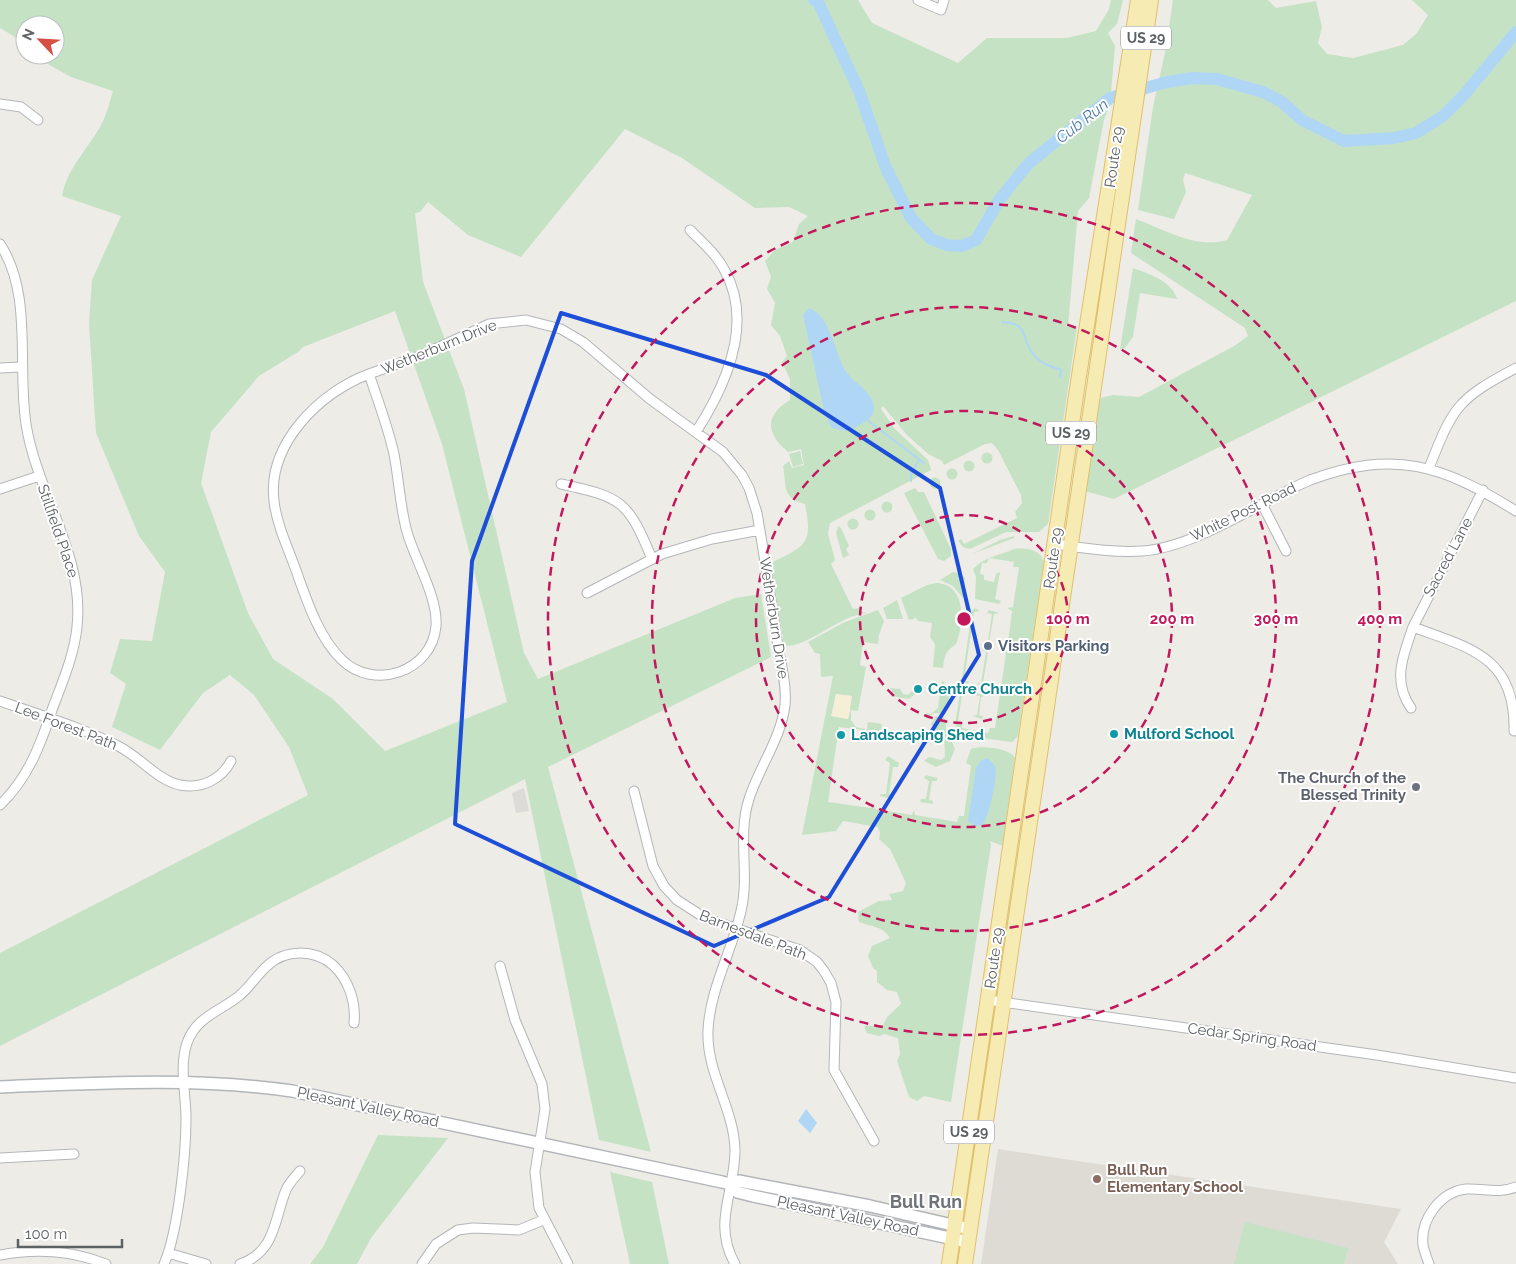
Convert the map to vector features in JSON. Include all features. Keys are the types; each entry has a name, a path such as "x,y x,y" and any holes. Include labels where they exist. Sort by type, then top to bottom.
{"main road":[{"name":"Route 29","path":"949,1264 1055,544 1138,0"},
{"name":"Route 29","path":"964,1264 1151,0"},
{"name":"Pleasant Valley Road","path":"0,1087 184,1082 246,1085 292,1091 730,1184 739,1181 969,1236"}],"street":[{"path":"918,0 941,10 944,0"},
{"path":"0,104 21,107 38,120"},
{"path":"690,230 723,268 733,290 736,310 734,344 728,372 718,395 696,432"},
{"name":"Stillfield Place","path":"0,244 12,267 18,292 21,320 21,367 26,425 39,476 69,555 78,597 75,640 49,719 28,770 15,790 0,805"},
{"name":"Wetherburn Drive","path":"369,374 394,453 406,530 436,617 433,638 421,659 398,673 381,676 364,673 346,663 336,654 317,622 305,597 278,519 273,495 276,470 282,453 310,412 334,391 369,374 420,356 489,324 514,320 537,322 561,329 583,342 650,399 723,452 742,474 754,501 785,698 777,735 754,784 745,814 742,843 744,894 736,928 712,1004 708,1030 712,1069 730,1121 734,1140 734,1164 724,1218 725,1236 736,1264"},
{"path":"0,368 21,367"},
{"path":"1429,468 1445,427 1460,404 1482,386 1516,368"},
{"name":"White Post Road","path":"1055,544 1126,551 1159,548 1194,537 1310,480 1352,468 1387,464 1429,468 1455,477 1483,490 1516,511"},
{"path":"0,489 39,476"},
{"path":"561,484 598,492 620,503 634,520 652,559"},
{"name":"Sacred Lane","path":"1411,708 1403,697 1400,682 1406,648 1413,626 1483,490"},
{"path":"1262,504 1286,551"},
{"path":"587,593 652,559 712,539 760,530"},
{"path":"1413,626 1479,652 1495,664 1506,679 1512,695 1515,713 1514,731"},
{"name":"Lee Forest Path","path":"0,701 118,745 162,777 178,784 192,786 209,782 226,770 231,761"},
{"name":"Barnesdale Path","path":"634,791 650,858 664,886 677,900 692,912 800,950 816,962 824,971 831,983 836,1002 834,1070 874,1141"},
{"path":"164,1264 168,1253 184,1146 183,1067 186,1045 196,1026 208,1015 240,996 265,968 282,956 308,953 332,965 343,979 355,1008 354,1023"},
{"path":"500,966 515,1020 538,1068 542,1084 545,1109 535,1182 539,1208 568,1264"},
{"name":"Cedar Spring Road","path":"988,1000 1346,1050 1516,1078"},
{"path":"0,1158 74,1154"},
{"path":"240,1264 257,1255 271,1239 286,1189 300,1171"},
{"path":"1429,1264 1423,1245 1425,1225 1432,1210 1449,1195 1465,1189 1497,1191 1516,1187"},
{"path":"422,1264 436,1244 458,1230 473,1228 519,1230 544,1220"},
{"path":"0,1255 45,1250 75,1254 106,1264"},
{"path":"168,1253 206,1264"}],"highlighted area":[{"path":"561,313 766,375 940,488 979,655 829,897 714,946 455,824 472,561"}],"shaded area":[{"path":"524,788 529,811 516,813 512,793"},
{"name":"Bull Run Elementary School","path":"998,1149 1401,1209 1384,1242 1398,1264 981,1264"}],"green space":[{"path":"0,0 858,0 872,23 958,63 987,38 1067,38 1096,31 1109,9 1111,0 1123,0 1117,24 1108,33 1115,46 1110,104 1104,120 1089,198 1078,211 1068,327 1077,327 1048,524 1039,532 1006,532 970,549 963,547 958,541 961,539 964,544 1017,518 1015,512 1022,503 1021,495 998,450 992,443 985,444 944,465 942,461 928,454 907,435 883,406 881,409 895,429 928,460 931,470 830,523 828,534 835,560 831,564 853,609 858,608 862,612 867,612 847,619 797,644 784,645 771,563 799,547 807,536 805,504 792,498 786,490 783,466 789,461 792,468 804,465 801,449 788,452 775,438 772,431 772,418 790,400 790,379 782,362 787,356 780,336 771,325 775,303 767,289 771,277 765,261 775,250 793,242 799,224 808,216 789,207 755,208 682,158 625,129 521,257 468,235 428,202 420,212 415,213 423,282 464,389 524,653 538,679 735,598 761,594 771,657 548,767 651,1152 599,1140 525,779 0,1046 0,953 308,795 289,747 254,695 230,675 203,693 160,750 112,727 126,684 110,673 120,639 152,641 165,572 139,536 96,433 89,323 92,280 121,216 62,196 74,166 103,121 113,91 71,77 50,65 65,65 65,15 15,15 15,37 0,28","holes":["395,311 442,444 507,702 385,751 333,699 273,659 248,613 201,483 211,432 259,376 303,347"]},
{"path":"1173,0 1268,0 1276,8 1316,1 1322,27 1318,43 1327,54 1353,58 1403,45 1417,33 1428,15 1412,0 1516,0 1516,301 1114,499 1085,491 1098,404 1101,398 1112,395 1139,397 1234,346 1248,336 1245,328 1131,253 1136,219 1169,233 1192,240 1215,242 1227,240 1252,195 1185,173 1183,180 1186,192 1174,219 1138,210 1153,107 1166,48"},
{"path":"1133,268 1165,283 1170,287 1177,299 1140,293 1133,337 1125,348 1120,349"},
{"path":"800,451 803,464 793,467 789,454"},
{"path":"987,452 993,458 987,464 981,458"},
{"path":"969,460 975,466 969,472 963,466"},
{"path":"950,469 954,469 957,474 956,478 950,479 947,476 947,472"},
{"path":"933,478 937,478 940,483 939,487 933,488 930,485 930,481"},
{"path":"915,488 918,492 924,492 951,549 951,556 944,561 938,559 904,493"},
{"path":"887,501 893,507 887,513 881,507"},
{"path":"870,509 876,515 870,521 864,515"},
{"path":"851,519 855,519 858,524 857,528 851,529 848,526 848,522"},
{"path":"838,526 841,528 849,546 846,549 849,555 843,558 836,533"},
{"path":"1014,536 1014,538 972,554 1000,540"},
{"path":"1024,548 1037,552 1044,562 1018,736 1012,742 974,737 959,732 955,724 960,694 966,691 967,694 962,694 958,722 962,724 962,728 988,733 990,728 995,728 1006,654 1001,652 1007,650 1012,611 1007,608 1013,607 1019,567 1013,567 1014,562 989,558 1014,549"},
{"path":"989,558 987,563 982,563 980,574 984,575 984,580 994,582 996,574 1000,572 995,599 1001,601 999,604 975,599 976,577 973,569"},
{"path":"953,572 961,574 965,578 963,598 953,586 940,580"},
{"path":"936,583 946,585 953,590 958,597 961,614 957,642 946,654 943,668 933,667 935,644 930,637 932,623 918,621 916,618 909,620 901,598 927,585"},
{"path":"897,600 903,619 887,619 883,608"},
{"path":"975,608 980,611 974,612 964,680 969,682 968,684 962,679 972,611"},
{"path":"878,610 884,621 878,644 863,642 860,665 866,667 858,711 850,710 851,696 836,694 831,716 848,719 851,711 851,720 856,727 865,729 863,734 863,730 839,727 828,802 871,808 874,803 875,809 912,815 914,810 915,815 957,822 959,816 964,816 971,766 966,763 971,749 981,747 995,748 1007,752 1015,758 1003,842 1006,847 990,841 991,845 951,1102 924,1096 917,1101 909,1097 897,1061 900,1054 898,1038 884,1034 879,1036 867,1033 864,1027 867,1025 876,1027 883,1025 887,1017 901,1004 897,992 887,990 877,982 877,971 873,968 868,956 872,946 890,938 881,929 859,922 858,912 879,901 892,900 889,894 903,891 906,883 890,849 879,839 878,827 843,821 836,831 802,835 833,676 821,677 820,654 815,653 808,642 845,622"},
{"path":"989,610 999,613 994,614 988,648 993,651 988,652 983,683 988,685 987,687 976,684 981,683 986,652 981,650 987,648 992,614 987,613"},
{"path":"942,680 950,691 946,714 934,713 926,719 926,713 931,714 938,708"},
{"path":"889,688 900,689 903,694 908,695 912,691 916,692 909,699 891,696 892,690"},
{"path":"975,693 987,695 981,697 979,715 983,716 982,719 972,716 977,715 980,696 975,695"},
{"path":"936,716 946,719 946,729 955,749 950,761 936,767 924,761 929,757 941,760 945,757 944,734 936,731 931,724"},
{"path":"868,722 882,724 879,740 866,735"},
{"path":"888,756 899,763 898,767 893,767 889,794 894,796 893,799 880,796 881,794 886,794 890,763 885,760"},
{"path":"926,775 937,778 937,781 932,781 929,800 933,801 933,804 920,802 921,799 926,799 929,781 924,778"},
{"path":"378,1135 448,1138 371,1238 357,1264 310,1264 323,1247"},
{"path":"610,1172 652,1182 669,1264 630,1264"},
{"path":"1245,1222 1348,1248 1344,1264 1234,1264"}],"sand":[{"path":"836,694 852,696 848,719 832,716"}],"water":[{"path":"809,308 822,318 843,367 869,396 874,407 868,419 846,431 832,428 825,415 803,315"},
{"path":"987,758 996,769 996,776 990,807 985,821 982,825 975,826 968,821 976,768 980,761"},
{"path":"806,1109 817,1123 810,1133 798,1121"}],"waterway":[{"name":"Cub Run","path":"814,0 818,2 859,91 886,168 911,218 931,239 947,245 962,246 976,240 999,200 1029,163 1110,98 1167,82 1193,78 1217,79 1263,92 1282,102 1302,120 1344,141 1394,138 1416,133 1443,116 1463,96 1516,32"},
{"path":"1002,322 1017,325 1021,329 1034,355 1043,363 1061,370 1060,377"},
{"path":"867,420 924,463"},
{"path":"911,481 911,474 919,460"}],"place":[{"name":"Visitors Parking","path":"988,646"},
{"name":"Centre Church","path":"918,689"},
{"name":"Mulford School","path":"1114,734"},
{"name":"Landscaping Shed","path":"841,735"},
{"name":"The Church of the Blessed Trinity","path":"1416,787"},
{"name":"Bull Run Elementary School","path":"1097,1179"}],"district":[{"name":"Bull Run","path":"926,1201"}]}
